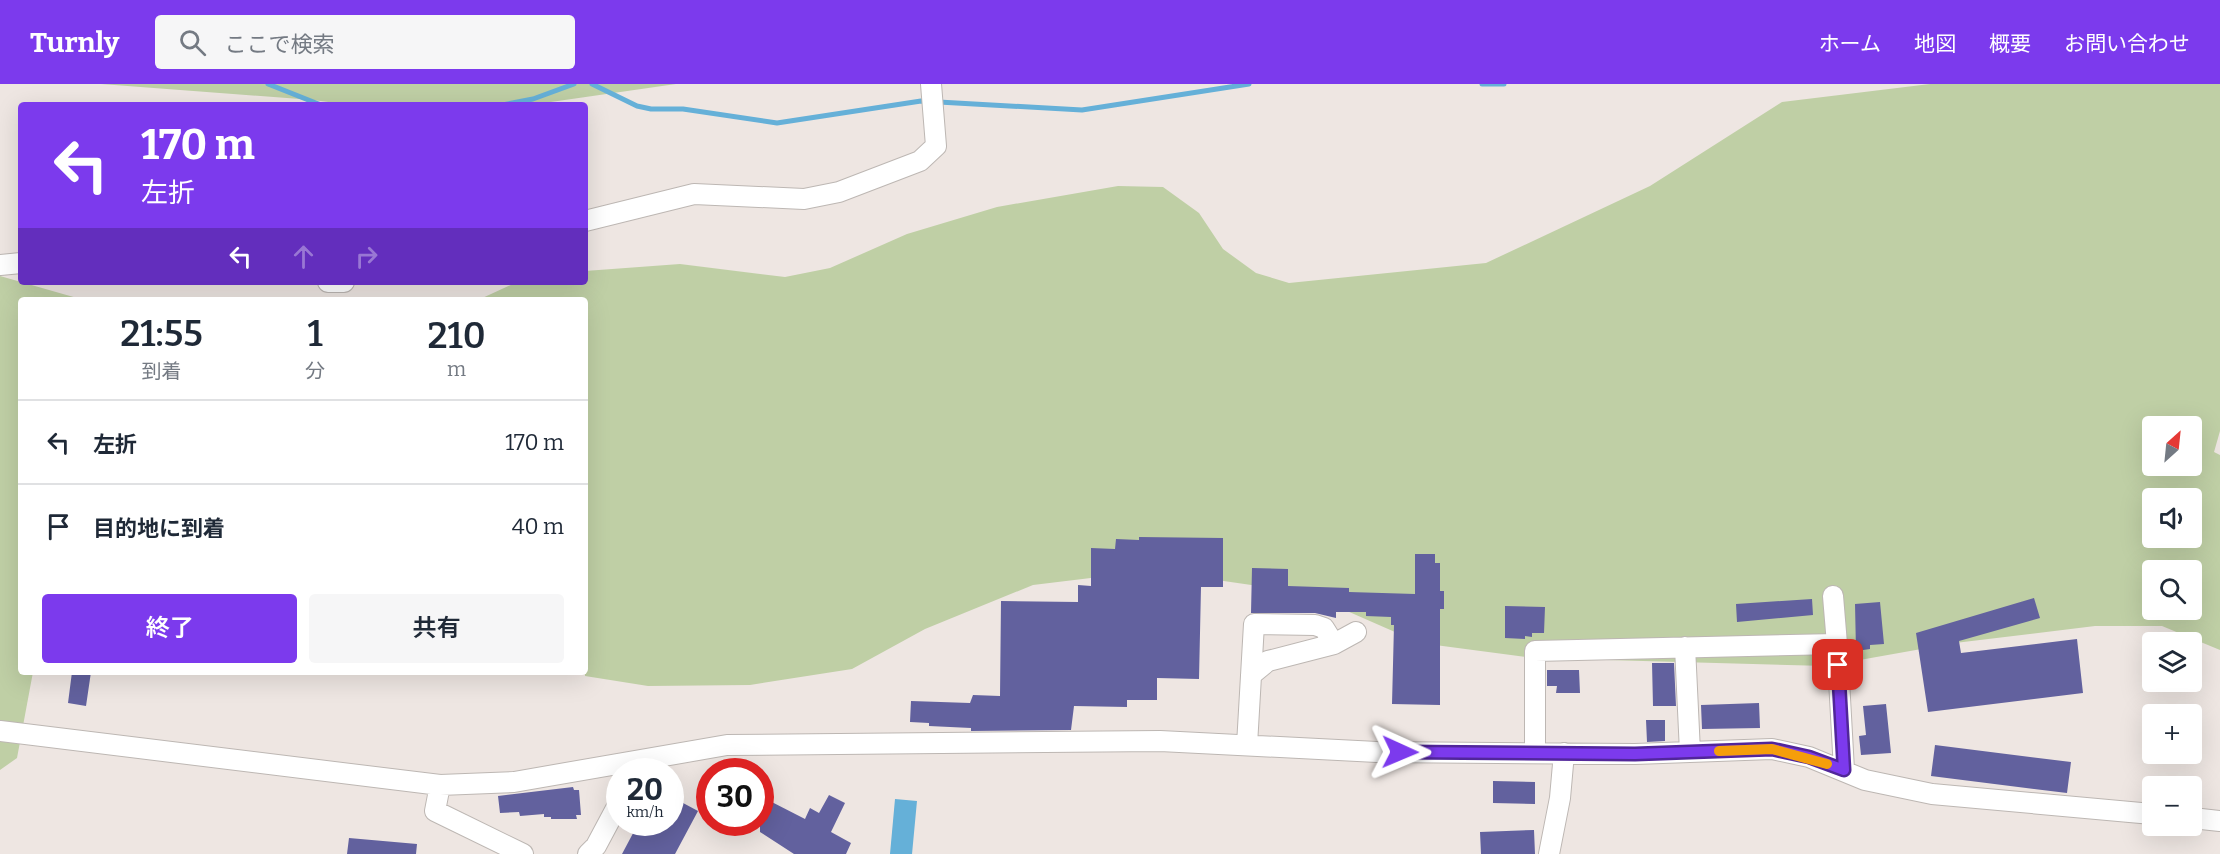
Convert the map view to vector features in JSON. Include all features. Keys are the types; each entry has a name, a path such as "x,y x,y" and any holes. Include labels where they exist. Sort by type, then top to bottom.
{"street":[{"path":"588,220 694,194 804,199 839,192 920,161 936,146 932,86"},
{"path":"0,266 18,263"},
{"path":"1833,596 1844,770"},
{"path":"1247,745 1254,624 1315,625 1324,628 1334,644"},
{"path":"1251,675 1269,661 1334,644 1356,632"},
{"path":"1535,753 1535,651 1837,644"},
{"path":"1685,647 1690,752"},
{"path":"0,731 440,785 514,782 727,745 1160,741 1377,752 1564,753 1772,749 1809,757 1865,780 1932,794 2142,813"},
{"path":"1549,854 1560,798 1564,753"},
{"path":"440,785 435,811 523,854"},
{"path":"2202,819 2220,821"},
{"path":"588,854 597,846 606,828"}],"green space":[{"path":"101,84 676,84 551,102 328,102"},
{"path":"1930,84 2220,84 2220,431 2214,452 2220,455 2220,650 2202,643 2202,632 2176,632 2162,626 2095,626 1955,643 1826,666 1534,658 1420,643 1306,593 1203,578 1099,577 1033,585 925,629 852,669 750,685 648,686 585,676 588,675 588,297 485,297 511,285 588,285 588,271 680,264 785,277 830,268 907,234 997,207 1118,186 1163,187 1199,213 1223,249 1256,273 1289,283 1486,263 1650,186 1782,102"},
{"path":"0,276 18,281 18,285 32,285 74,297 18,297 18,675 32,675 17,758 0,770"}],"water":[{"path":"895,799 917,801 912,854 890,854"}],"building":[{"path":"1139,537 1223,538 1223,587 1201,587 1199,679 1157,678 1157,700 1127,700 1127,707 1074,706 1071,730 971,731 971,728 929,726 929,723 910,722 911,701 970,703 973,695 1000,696 1001,601 1078,602 1078,585 1091,586 1091,548 1115,549 1116,539 1139,540"},
{"path":"1415,554 1435,554 1435,563 1440,563 1440,591 1444,591 1444,609 1440,609 1440,705 1392,704 1394,625 1391,625 1391,617 1366,616 1366,612 1336,612 1336,618 1315,613 1251,613 1252,568 1288,569 1288,586 1349,588 1349,592 1415,594"},
{"path":"2034,598 2040,618 1959,641 1961,653 2077,639 2083,693 1928,712 1916,633"},
{"path":"1812,599 1813,615 1737,622 1736,604"},
{"path":"1880,602 1884,644 1870,645 1870,649 1856,651 1855,604"},
{"path":"1505,606 1545,607 1544,633 1532,633 1532,637 1525,636 1525,639 1505,638"},
{"path":"1652,663 1674,663 1676,706 1653,706"},
{"path":"1547,670 1579,670 1580,693 1556,693 1557,686 1547,686"},
{"path":"72,675 91,675 86,706 68,703"},
{"path":"1759,703 1760,728 1702,729 1701,705"},
{"path":"1886,704 1891,753 1861,755 1859,736 1866,735 1863,706"},
{"path":"1646,720 1665,720 1665,741 1647,742"},
{"path":"1935,745 2071,762 2067,793 1931,776"},
{"path":"1493,781 1535,782 1535,804 1493,803"},
{"path":"573,787 574,790 579,790 581,815 576,815 577,819 551,819 551,817 544,817 544,814 520,816 519,812 500,813 498,796"},
{"path":"829,795 845,803 831,832 851,843 846,854 794,854 766,836 774,836 774,803 805,819 810,808 819,813"},
{"path":"684,804 696,810 696,815 675,854 622,854 632,836 684,836"},
{"path":"1534,830 1535,854 1481,854 1480,832"},
{"path":"349,838 417,844 416,854 347,854"}],"waterway":[{"path":"268,84 313,102"},
{"path":"518,102 533,99 574,84"},
{"path":"592,84 637,106 651,109 683,109 777,123 921,101 1082,110 1249,84"},
{"path":"1482,84 1504,84"}],"slow traffic":[{"path":"1719,751 1772,749 1809,757 1827,764"}],"route":[{"path":"1400,752 1635,754 1772,749 1809,757 1844,770 1838,665"}]}
